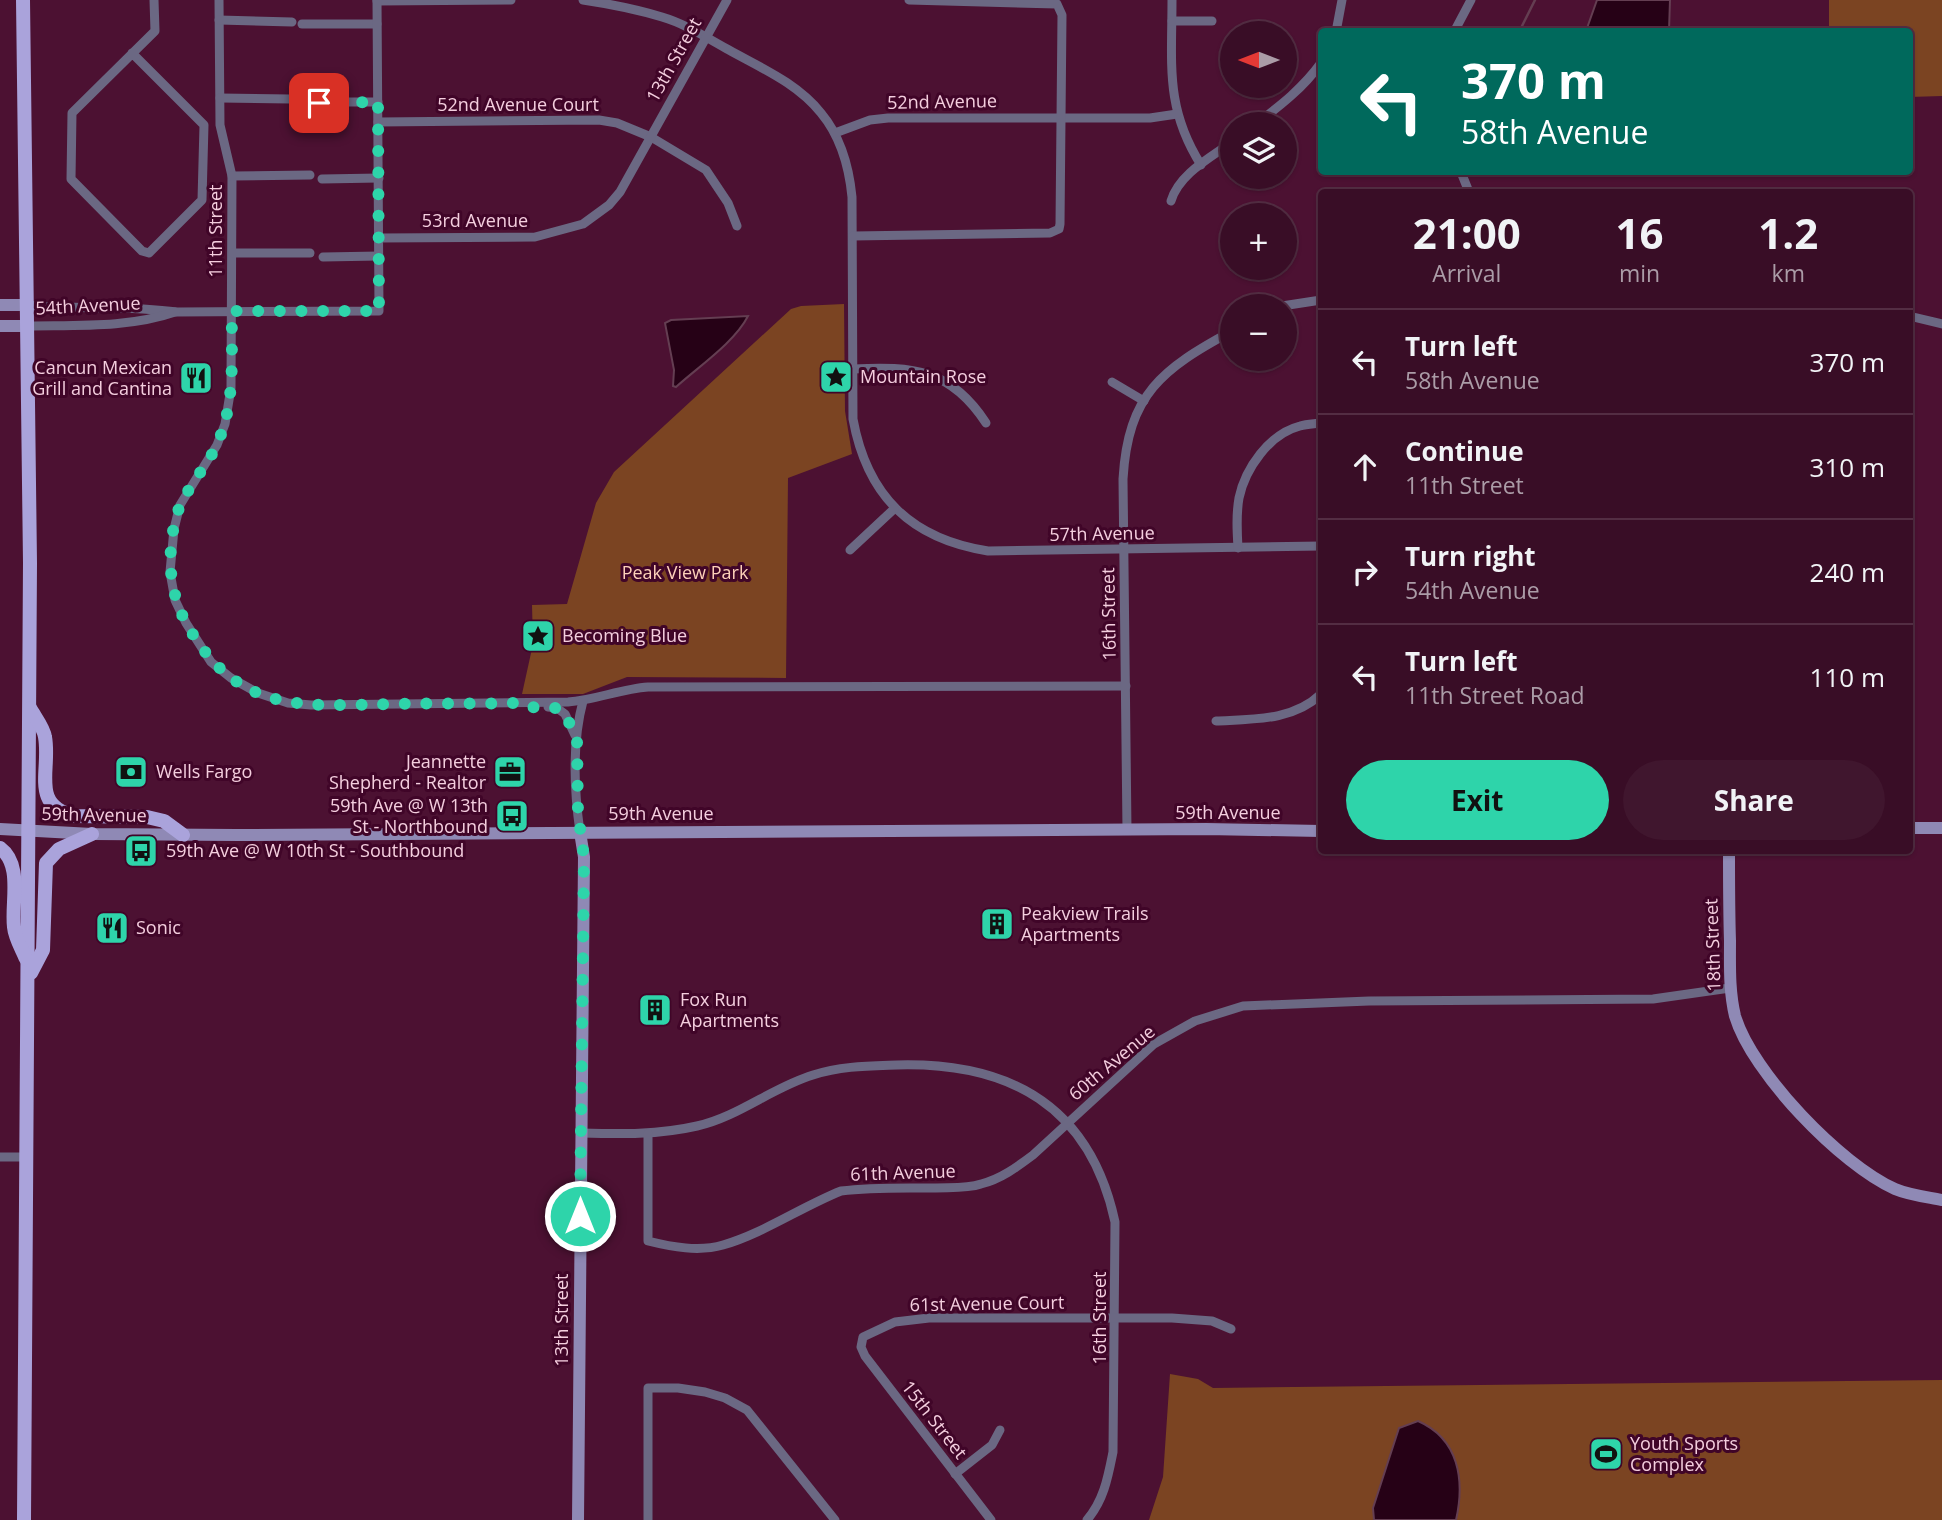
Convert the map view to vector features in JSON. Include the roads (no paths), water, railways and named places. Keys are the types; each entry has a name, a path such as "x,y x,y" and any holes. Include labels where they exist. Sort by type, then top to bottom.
{"main road":[{"path":"23,0 30,563 24,1520"},
{"name":"54th Avenue","path":"0,305 27,305"},
{"name":"54th Avenue","path":"0,326 28,326"},
{"path":"29,707 45,735 45,790 48,800 55,807 75,816 147,817 164,821 183,835"},
{"path":"1913,828 1942,828"},
{"name":"59th Avenue","path":"0,829 183,835 1318,831"},
{"name":"13th Street","path":"578,1520 584,857 580,832"},
{"path":"29,972 43,950 46,863 59,849 92,834"},
{"path":"0,848 11,862 14,876 14,930 29,972"},
{"name":"18th Street","path":"1729,854 1730,988 1736,1017 1747,1043 1765,1073 1821,1134 1873,1177 1897,1190 1942,1200"}],"street":[{"path":"154,0 155,31 72,113 71,178 142,251 149,253 202,200 204,125"},
{"name":"11th Street","path":"219,0 220,125 232,176 231,388 225,424 217,445 180,505 173,534 170,572 175,600 211,662 239,683 275,699 311,705 516,703"},
{"path":"323,257 379,256 377,1 511,0"},
{"path":"583,0 664,17 706,37 787,82 814,106 835,133 850,174 853,419 860,450 869,472 894,509 850,550"},
{"name":"13th Street","path":"651,138 727,0"},
{"path":"852,236 1050,233 1059,229 1062,15 1057,4 909,0"},
{"path":"1172,0 1173,94 1188,144 1201,165"},
{"path":"1337,28 1342,0"},
{"path":"1456,28 1471,0"},
{"path":"219,20 377,24"},
{"path":"1172,21 1212,21"},
{"path":"132,53 204,125 220,125"},
{"path":"1272,112 1307,82 1318,67"},
{"path":"220,98 290,99"},
{"path":"302,102 378,102"},
{"name":"52nd Avenue","path":"835,133 870,120 888,118 1150,118 1177,114"},
{"name":"52nd Avenue Court","path":"378,122 599,120 617,123 651,138 706,170 728,203 737,226"},
{"name":"53rd Avenue","path":"379,237 535,237 583,224 609,205 620,192 651,138"},
{"path":"1171,201 1175,189 1183,179 1220,151"},
{"path":"232,176 310,175"},
{"path":"322,179 379,178"},
{"path":"233,253 310,253"},
{"name":"54th Avenue","path":"27,305 149,308 177,312 379,311 379,256"},
{"path":"1297,304 1318,300"},
{"name":"54th Avenue","path":"28,326 152,320 177,312"},
{"path":"1913,317 1942,324"},
{"name":"16th Street","path":"1127,830 1125,457 1131,429 1144,401 1157,383 1174,365 1220,338"},
{"path":"852,369 899,367 921,370 941,378 975,405 986,423"},
{"path":"1112,382 1144,401"},
{"path":"1238,548 1239,498 1255,461 1272,443 1297,427 1318,424"},
{"name":"57th Avenue","path":"894,509 929,534 969,548 1013,551 1318,546"},
{"path":"516,703 583,701 626,689 648,687 1126,686"},
{"path":"1216,721 1278,716 1305,706 1318,696"},
{"name":"13th Street","path":"580,832 577,739 578,719 583,701"},
{"path":"516,703 524,707 557,708 565,714 577,739"},
{"name":"60th Avenue","path":"580,1133 648,1134 699,1126 738,1110 781,1086 815,1074 849,1067 904,1065 942,1065 988,1074 1041,1099 1066,1122 1154,1044 1195,1021 1244,1006 1653,999 1730,988"},
{"name":"16th Street","path":"1066,1122 1100,1174 1115,1223 1114,1452 1106,1487 1096,1510 1087,1520"},
{"name":"61th Avenue","path":"648,1134 648,1241 671,1247 698,1248 722,1246 841,1191 980,1185 1014,1170 1066,1122"},
{"path":"0,1157 27,1157"},
{"name":"61st Avenue Court","path":"863,1337 895,1322 929,1318 1212,1321 1231,1329"},
{"name":"15th Street","path":"863,1337 861,1347 865,1356 991,1520"},
{"path":"648,1520 648,1388 678,1388 705,1392 726,1398 747,1410 835,1520"},
{"path":"955,1474 992,1445 1000,1430"}],"waterway":[{"path":"1521,28 1535,0"}],"place":[{"name":"Mountain Rose","path":"836,377"},
{"name":"Cancun Mexican Grill and Cantina","path":"196,378"},
{"name":"Becoming Blue","path":"538,636"},
{"name":"Wells Fargo","path":"131,772"},
{"name":"Jeannette Shepherd - Realtor","path":"510,772"},
{"name":"59th Ave @ W 13th St - Northbound","path":"512,816"},
{"name":"59th Ave @ W 10th St - Southbound","path":"141,851"},
{"name":"Peakview Trails Apartments","path":"997,924"},
{"name":"Sonic","path":"112,928"},
{"name":"Fox Run Apartments","path":"655,1010"},
{"name":"Youth Sports Complex","path":"1606,1454"}],"park label":[{"name":"Peak View Park","path":"685,573"}]}
